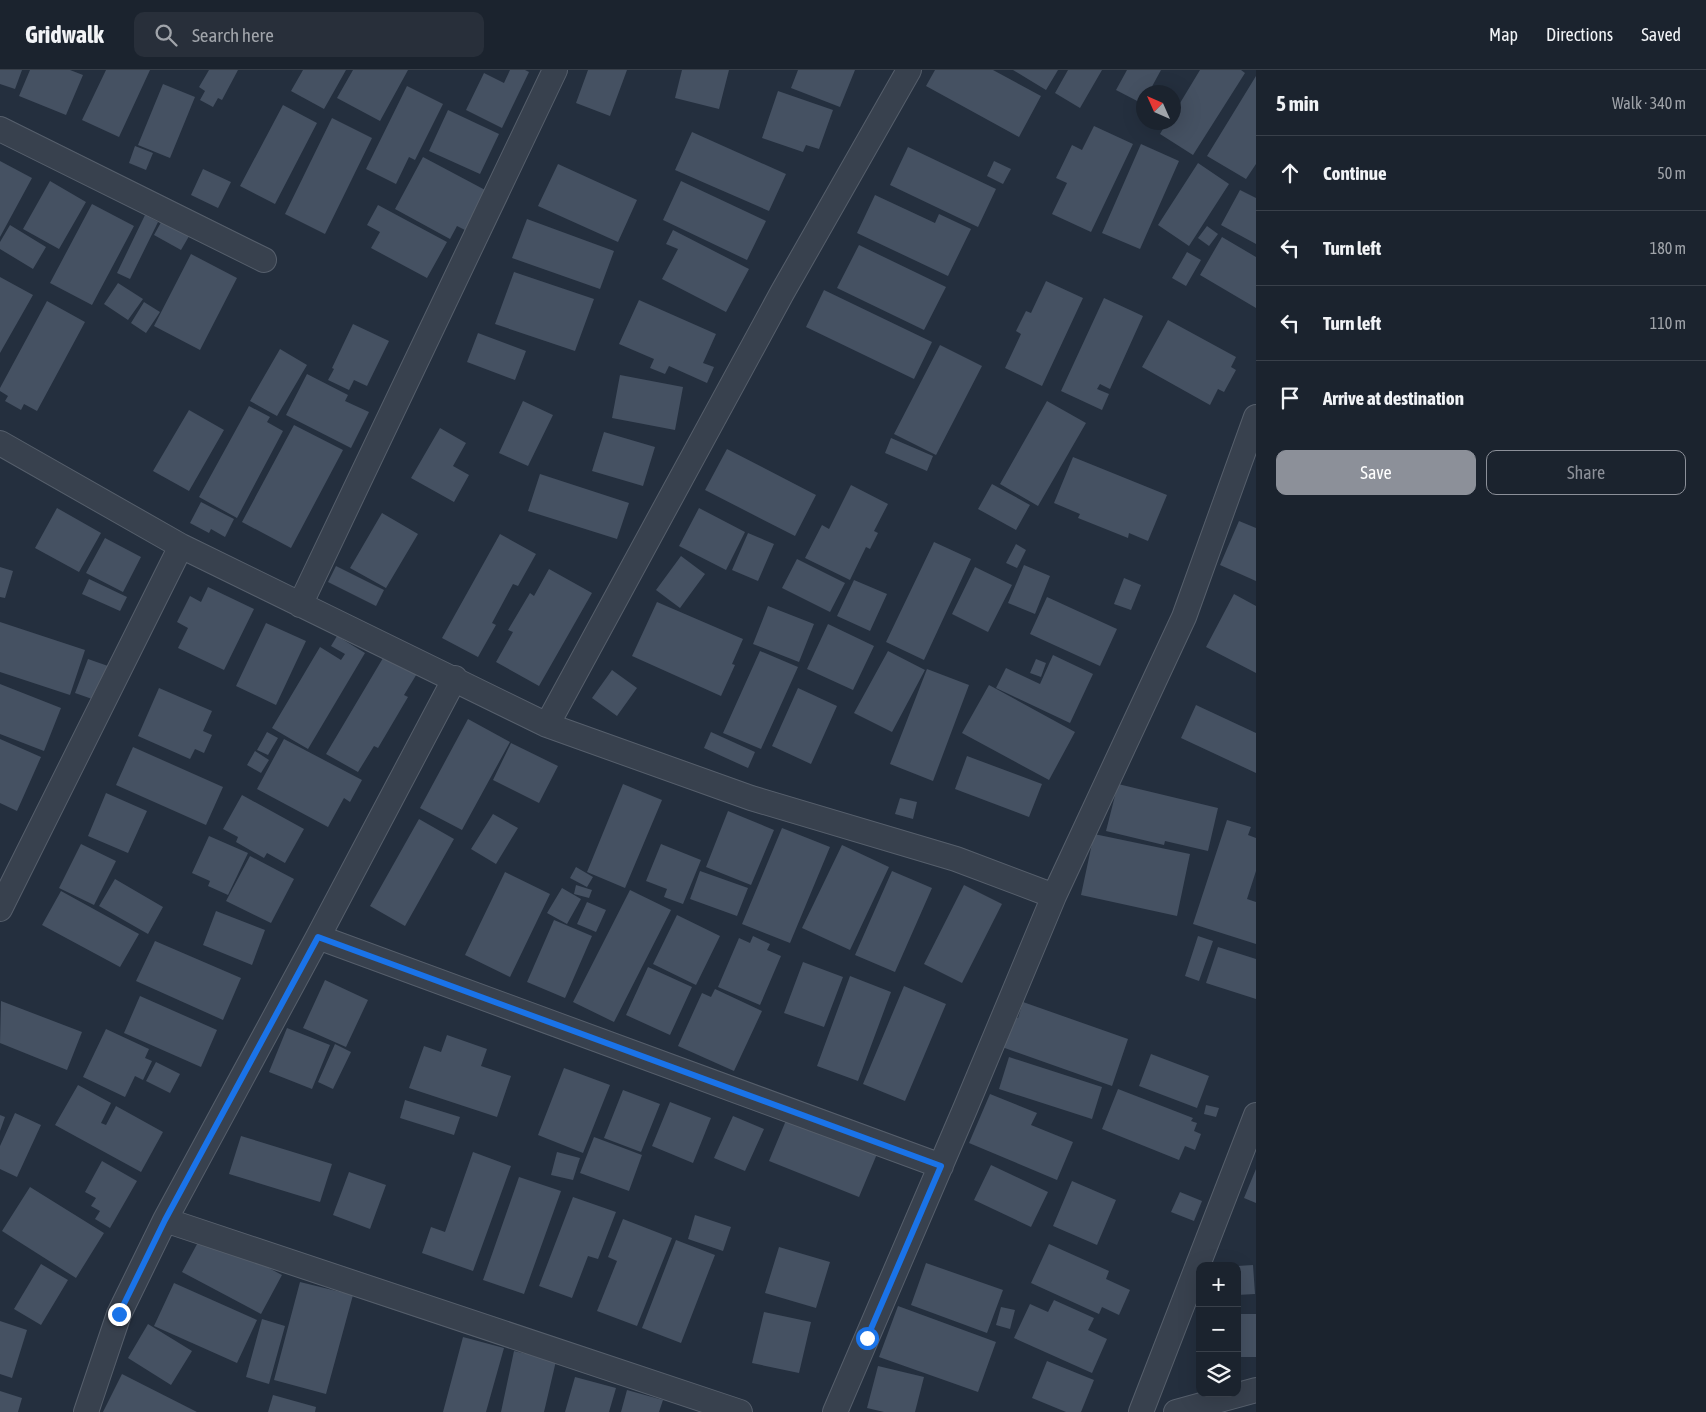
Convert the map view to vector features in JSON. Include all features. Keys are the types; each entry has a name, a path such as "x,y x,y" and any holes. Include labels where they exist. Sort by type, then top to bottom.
{"street":[{"path":"547,725 782,293 909,70"},
{"path":"300,605 552,71"},
{"path":"0,129 264,260"},
{"path":"835,1412 1054,896 1184,617 1256,417"},
{"path":"0,443 181,546 300,605 455,678 547,725 751,798 956,859 1054,896"},
{"path":"0,909 181,546"},
{"path":"86,1412 119,1314 165,1220 455,678"},
{"path":"318,937 941,1166"},
{"path":"1141,1412 1256,1115"},
{"path":"165,1220 740,1412"},
{"path":"1176,1412 1256,1390"}],"building":[{"path":"0,70 22,70 15,89 0,84"},
{"path":"30,70 70,70 83,75 66,115 19,96"},
{"path":"106,70 150,70 119,137 82,120"},
{"path":"209,70 238,70 222,100 218,98 213,107 200,100 205,91 199,87"},
{"path":"303,70 346,70 324,109 291,91"},
{"path":"353,70 408,70 380,121 337,98"},
{"path":"510,70 525,70 529,72 502,128 466,110 484,73 504,83"},
{"path":"588,70 627,70 610,116 576,103"},
{"path":"682,70 729,70 719,109 675,98"},
{"path":"798,70 855,70 840,107 791,88"},
{"path":"935,70 993,70 1041,96 1019,137 926,86"},
{"path":"1013,70 1058,70 1046,90"},
{"path":"1068,70 1102,70 1080,108 1055,93"},
{"path":"1127,70 1161,70 1153,85 1136,85 1136,100 1116,90"},
{"path":"1200,70 1241,70 1245,73 1193,155 1160,134 1162,130 1181,130 1181,101"},
{"path":"1256,76 1256,164 1246,179 1207,156"},
{"path":"163,84 195,97 170,158 138,145"},
{"path":"407,86 443,104 415,160 409,157 396,184 366,169"},
{"path":"778,91 833,110 819,149 806,145 803,152 762,138"},
{"path":"283,105 317,123 275,204 240,186"},
{"path":"448,110 499,134 480,174 429,151"},
{"path":"332,118 372,138 325,234 285,214"},
{"path":"1094,126 1133,144 1091,232 1052,214 1067,183 1056,178 1072,145 1082,150"},
{"path":"692,132 786,174 769,211 675,170"},
{"path":"1141,144 1179,161 1140,249 1102,233"},
{"path":"135,146 153,153 146,170 129,163"},
{"path":"908,147 996,189 978,227 890,185"},
{"path":"423,157 487,191 465,230 457,226 450,239 395,209"},
{"path":"0,161 32,178 0,237"},
{"path":"994,161 1011,169 1003,184 987,176"},
{"path":"1198,163 1229,184 1189,246 1158,225"},
{"path":"558,164 637,200 618,242 538,206"},
{"path":"203,169 231,182 218,208 191,195"},
{"path":"50,181 86,202 59,249 23,229"},
{"path":"681,181 766,221 747,260 663,220"},
{"path":"1240,190 1256,198 1256,244 1221,225"},
{"path":"875,195 935,223 939,214 971,229 948,276 857,233"},
{"path":"92,204 134,226 92,305 50,283"},
{"path":"378,205 447,242 427,278 371,248 380,232 367,225"},
{"path":"145,215 158,222 130,279 117,273"},
{"path":"165,215 192,231 181,250 154,235"},
{"path":"527,219 614,251 600,289 512,258"},
{"path":"10,225 46,247 33,269 0,249 0,242"},
{"path":"1207,226 1218,234 1209,246 1198,238"},
{"path":"673,230 749,269 726,312 662,279 678,249 666,244"},
{"path":"1222,237 1256,257 1256,308 1200,275"},
{"path":"859,245 946,287 924,330 837,288"},
{"path":"1187,252 1201,260 1186,286 1172,278"},
{"path":"191,254 237,278 200,350 154,326"},
{"path":"514,272 594,299 575,351 495,324"},
{"path":"0,277 33,295 0,353"},
{"path":"1046,281 1083,298 1042,386 1005,368 1021,334 1016,331 1026,311 1031,313"},
{"path":"118,283 143,299 128,320 104,304"},
{"path":"824,290 932,342 914,379 806,327"},
{"path":"1104,298 1143,316 1110,389 1100,384 1097,389 1109,394 1102,410 1061,391"},
{"path":"639,300 716,334 703,363 714,367 707,383 669,366 665,374 650,368 654,359 619,344"},
{"path":"47,301 85,322 37,411 24,404 21,410 5,401 8,396 0,391 0,388"},
{"path":"144,302 160,312 146,333 131,323"},
{"path":"1168,320 1236,357 1231,367 1236,370 1224,392 1218,389 1210,405 1142,367"},
{"path":"353,324 389,341 367,386 354,380 349,390 328,380"},
{"path":"478,333 526,351 515,380 467,362"},
{"path":"940,345 982,366 936,455 894,434"},
{"path":"280,349 307,365 277,416 250,401"},
{"path":"307,374 348,395 345,401 369,412 351,448 286,415"},
{"path":"620,375 683,387 675,430 612,418"},
{"path":"523,401 553,415 528,466 499,453"},
{"path":"1047,401 1086,423 1038,506 1000,484"},
{"path":"249,406 270,417 267,422 283,431 237,518 199,497"},
{"path":"189,410 224,430 189,491 153,471"},
{"path":"294,425 343,450 291,548 242,522"},
{"path":"440,428 466,443 453,466 469,475 454,502 411,478"},
{"path":"604,432 655,447 643,486 592,471"},
{"path":"891,438 933,456 927,471 885,453"},
{"path":"727,449 816,495 795,536 705,490"},
{"path":"1073,457 1167,495 1148,541 1129,533 1128,538 1078,518 1080,514 1054,503"},
{"path":"540,474 629,503 617,539 528,511"},
{"path":"992,484 1030,505 1016,530 978,509"},
{"path":"851,485 888,504 874,531 878,533 870,549 866,547 850,580 805,558 822,525 829,529"},
{"path":"201,502 234,519 225,537 211,529 209,533 190,523"},
{"path":"57,508 101,533 79,572 35,548"},
{"path":"699,508 745,532 726,570 679,546"},
{"path":"382,513 418,534 386,588 350,568"},
{"path":"1239,521 1256,528 1256,581 1220,565"},
{"path":"748,533 774,544 758,581 732,570"},
{"path":"500,534 536,554 518,586 513,584 492,623 496,625 478,657 442,638"},
{"path":"105,538 141,557 123,592 86,573"},
{"path":"934,542 971,559 924,660 886,642"},
{"path":"1016,544 1026,550 1017,568 1006,563"},
{"path":"681,556 705,574 680,608 656,590"},
{"path":"797,559 845,583 830,612 782,588"},
{"path":"1024,565 1050,576 1035,614 1008,603"},
{"path":"336,566 384,590 376,606 328,582"},
{"path":"0,567 13,571 5,598 0,597"},
{"path":"975,567 1012,585 988,632 952,614"},
{"path":"549,569 592,593 539,686 496,662 513,632 508,630 530,593 534,596"},
{"path":"1124,578 1141,585 1131,610 1114,604"},
{"path":"89,579 127,597 120,611 82,594"},
{"path":"854,580 887,594 870,631 837,616"},
{"path":"208,587 254,609 224,670 178,648 188,628 177,622 190,596 201,602"},
{"path":"1234,594 1256,606 1256,673 1206,647"},
{"path":"1047,597 1117,629 1100,666 1030,634"},
{"path":"657,602 743,639 732,664 735,665 721,696 632,656"},
{"path":"768,606 814,624 799,662 753,644"},
{"path":"0,622 85,650 70,695 0,672"},
{"path":"266,623 306,641 276,705 236,686"},
{"path":"828,624 874,646 853,690 807,669"},
{"path":"337,636 365,653 308,749 272,728 320,647 341,660 345,654 331,646"},
{"path":"760,651 798,667 761,749 723,733"},
{"path":"888,651 925,670 892,732 854,713"},
{"path":"386,653 418,672 404,695 408,697 378,748 374,746 358,772 326,754"},
{"path":"1053,655 1093,674 1070,723 996,688 1006,668 1040,684"},
{"path":"88,659 108,666 95,700 75,693"},
{"path":"1036,659 1046,663 1041,677 1030,673"},
{"path":"927,669 969,685 933,781 890,764"},
{"path":"612,670 637,688 617,716 592,698"},
{"path":"0,684 61,708 44,751 0,734"},
{"path":"989,685 1075,732 1049,780 962,733"},
{"path":"159,688 212,711 203,731 212,735 204,753 195,749 190,759 138,736"},
{"path":"798,688 837,706 811,764 772,746"},
{"path":"1196,705 1256,733 1256,773 1181,738"},
{"path":"468,719 510,742 462,830 420,808"},
{"path":"267,732 278,738 268,755 257,750"},
{"path":"711,732 755,752 748,768 704,748"},
{"path":"0,739 41,757 17,811 0,803"},
{"path":"284,739 362,780 350,802 344,798 328,827 257,789"},
{"path":"511,743 558,766 539,803 493,780"},
{"path":"133,747 223,787 206,825 116,785"},
{"path":"255,751 269,760 261,773 247,765"},
{"path":"967,756 1042,784 1029,817 955,789"},
{"path":"623,784 662,800 625,888 587,872"},
{"path":"1118,784 1218,808 1208,851 1165,841 1164,845 1106,831"},
{"path":"106,793 147,811 128,853 88,836"},
{"path":"242,795 304,829 285,863 267,853 264,858 236,842 238,837 223,829"},
{"path":"900,798 917,802 913,819 895,814"},
{"path":"728,811 774,830 751,885 706,867"},
{"path":"493,814 518,828 496,864 471,849"},
{"path":"419,819 454,839 405,926 370,906"},
{"path":"1227,820 1251,827 1248,835 1256,838 1256,871 1247,899 1256,902 1256,944 1193,924"},
{"path":"782,828 830,847 790,943 742,924"},
{"path":"1094,834 1190,854 1177,916 1081,895"},
{"path":"209,836 248,853 228,895 208,886 210,881 192,873"},
{"path":"81,844 116,861 94,905 59,888"},
{"path":"661,844 701,860 683,904 664,897 667,889 646,881"},
{"path":"842,845 889,867 850,950 802,928"},
{"path":"250,856 294,879 271,923 226,901"},
{"path":"576,867 593,877 587,887 570,878"},
{"path":"700,871 748,888 737,916 690,899"},
{"path":"892,871 932,888 895,972 855,955"},
{"path":"505,872 550,894 510,977 465,955"},
{"path":"115,879 163,907 148,934 99,906"},
{"path":"576,885 592,890 589,898 574,894"},
{"path":"964,885 1002,904 962,983 924,964"},
{"path":"562,888 581,899 567,924 547,913"},
{"path":"630,890 671,910 614,1022 573,1002"},
{"path":"61,891 139,934 120,967 42,925"},
{"path":"587,902 606,910 596,932 577,924"},
{"path":"216,911 265,930 252,965 203,945"},
{"path":"677,915 720,936 696,985 653,964"},
{"path":"554,920 592,936 565,998 527,982"},
{"path":"753,936 770,944 767,950 781,956 760,1005 718,987 739,938 750,943"},
{"path":"1198,936 1213,941 1199,981 1185,976"},
{"path":"155,941 241,978 223,1020 136,981"},
{"path":"1218,947 1256,959 1256,999 1206,983"},
{"path":"803,962 843,977 824,1027 784,1013"},
{"path":"648,967 692,987 670,1035 626,1015"},
{"path":"850,976 891,992 858,1081 817,1066"},
{"path":"325,980 368,1000 346,1047 303,1028"},
{"path":"904,986 946,1004 905,1101 863,1084"},
{"path":"715,989 762,1011 734,1071 678,1046 702,993 711,997"},
{"path":"140,996 217,1030 201,1067 124,1033"},
{"path":"1,1001 82,1032 67,1070 0,1043"},
{"path":"1023,1002 1128,1039 1112,1086 1002,1047 1013,1016 1018,1018"},
{"path":"287,1028 330,1045 312,1089 269,1072"},
{"path":"106,1029 149,1049 145,1058 152,1061 143,1080 135,1076 125,1097 83,1077"},
{"path":"447,1035 487,1049 481,1066 511,1076 497,1117 409,1088 424,1046 441,1052"},
{"path":"335,1044 351,1052 333,1089 318,1082"},
{"path":"1151,1054 1209,1076 1197,1108 1139,1086"},
{"path":"1009,1057 1102,1087 1092,1119 999,1089"},
{"path":"156,1062 180,1074 170,1093 146,1081"},
{"path":"564,1068 610,1085 583,1153 538,1135"},
{"path":"78,1085 111,1103 101,1123 106,1125 116,1106 163,1132 141,1172 55,1125"},
{"path":"1118,1089 1193,1118 1191,1121 1197,1123 1194,1131 1201,1134 1195,1150 1185,1146 1179,1160 1102,1129"},
{"path":"623,1090 660,1104 641,1152 604,1138"},
{"path":"990,1094 1037,1113 1031,1125 1073,1142 1057,1180 969,1143"},
{"path":"405,1100 460,1117 454,1135 400,1118"},
{"path":"670,1102 711,1118 693,1163 652,1146"},
{"path":"1206,1105 1219,1108 1216,1117 1204,1114"},
{"path":"15,1113 41,1125 17,1177 0,1169 0,1146"},
{"path":"0,1115 5,1117 0,1131"},
{"path":"733,1116 764,1129 745,1171 714,1158"},
{"path":"787,1118 877,1154 859,1197 769,1161"},
{"path":"241,1136 332,1164 320,1202 229,1174"},
{"path":"594,1137 642,1155 629,1191 580,1173"},
{"path":"473,1152 511,1166 473,1271 422,1253 431,1227 445,1232"},
{"path":"557,1152 580,1158 573,1180 551,1175"},
{"path":"102,1161 137,1181 110,1228 95,1219 100,1211 91,1206 96,1198 85,1192"},
{"path":"991,1165 1048,1192 1031,1227 974,1200"},
{"path":"1256,1169 1256,1203 1244,1198"},
{"path":"349,1172 386,1185 370,1229 333,1215"},
{"path":"519,1177 561,1191 524,1294 483,1280"},
{"path":"1072,1181 1116,1200 1097,1245 1053,1226"},
{"path":"30,1187 104,1233 76,1278 2,1231"},
{"path":"1180,1192 1202,1201 1194,1221 1171,1212"},
{"path":"573,1197 616,1212 598,1259 588,1256 572,1298 539,1286"},
{"path":"695,1215 731,1227 723,1251 688,1239"},
{"path":"623,1219 672,1238 637,1326 597,1311 617,1261 608,1257"},
{"path":"203,1233 282,1275 261,1314 182,1272"},
{"path":"676,1240 715,1255 681,1343 642,1328"},
{"path":"1049,1244 1109,1271 1106,1279 1130,1290 1119,1315 1102,1307 1099,1314 1031,1283"},
{"path":"779,1247 830,1262 816,1308 765,1293"},
{"path":"926,1263 1003,1290 987,1333 911,1305"},
{"path":"41,1264 68,1280 41,1325 14,1309"},
{"path":"1253,1265 1255,1294 1241,1295 1241,1266"},
{"path":"300,1282 353,1295 326,1394 274,1380"},
{"path":"174,1283 257,1320 237,1363 154,1326"},
{"path":"1054,1300 1094,1318 1088,1330 1107,1339 1092,1373 1014,1338 1030,1304 1048,1312"},
{"path":"898,1306 996,1342 978,1392 879,1357"},
{"path":"1001,1307 1015,1310 1010,1329 996,1325"},
{"path":"764,1312 811,1322 799,1373 752,1363"},
{"path":"1241,1314 1256,1314 1256,1357 1241,1357"},
{"path":"262,1319 285,1326 269,1384 246,1377"},
{"path":"0,1321 27,1330 12,1378 0,1374"},
{"path":"148,1324 192,1351 171,1385 128,1358"},
{"path":"463,1337 504,1348 486,1412 443,1412"},
{"path":"514,1351 556,1361 544,1412 501,1412"},
{"path":"1047,1361 1094,1380 1081,1412 1066,1412 1032,1398"},
{"path":"878,1366 924,1377 915,1412 884,1412 867,1408"},
{"path":"122,1374 197,1412 103,1412"},
{"path":"575,1377 616,1388 609,1412 565,1412"},
{"path":"627,1390 663,1400 659,1412 621,1412"},
{"path":"0,1391 22,1398 18,1412 0,1412"},
{"path":"273,1395 316,1407 315,1412 268,1412"}],"route":[{"path":"119,1314 165,1220 318,937 941,1166 867,1338"}]}
